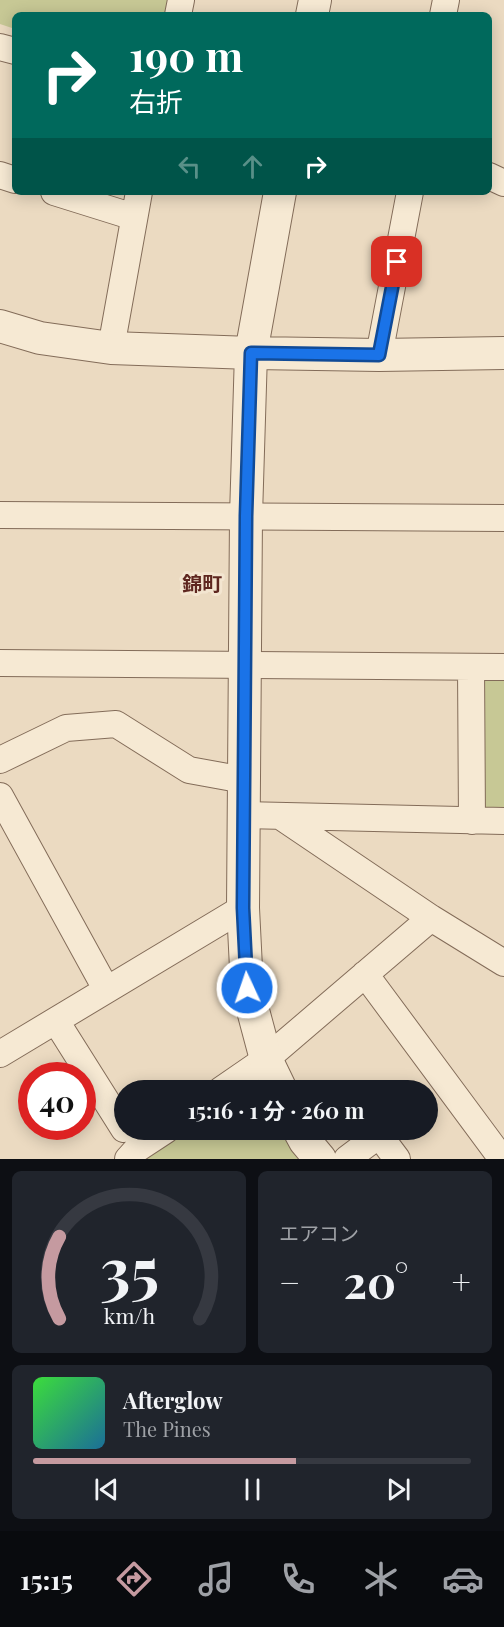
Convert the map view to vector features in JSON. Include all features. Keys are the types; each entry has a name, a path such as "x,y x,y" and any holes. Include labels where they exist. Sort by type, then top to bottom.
{"street":[{"path":"63,195 134,218"},
{"path":"111,348 139,195"},
{"path":"276,1080 266,1059 247,988 243,908 243,815 246,516 251,353 279,195"},
{"path":"379,355 409,195"},
{"path":"0,326 40,338 111,348 379,355 504,353"},
{"path":"0,515 504,518"},
{"path":"0,663 504,668"},
{"path":"471,667 472,821"},
{"path":"0,760 66,728 116,724 189,770 244,780"},
{"path":"0,796 106,989"},
{"path":"243,815 504,821"},
{"path":"280,816 431,918 504,963"},
{"path":"1,1052 243,908"},
{"path":"236,1080 266,1059 431,918"},
{"path":"365,974 502,1159"},
{"path":"56,1021 129,1142"},
{"path":"347,1159 379,1135 397,1159"},
{"path":"304,1140 320,1159"}],"green space":[{"path":"0,0 181,0 179,12 12,12 12,28 0,24"},
{"path":"484,676 504,676 504,807 484,807"},
{"path":"162,1140 287,1140 301,1159 136,1159"}],"district":[{"name":"錦町","path":"202,584"}],"route":[{"path":"247,988 243,908 246,516 251,353 379,355 397,262"}]}
